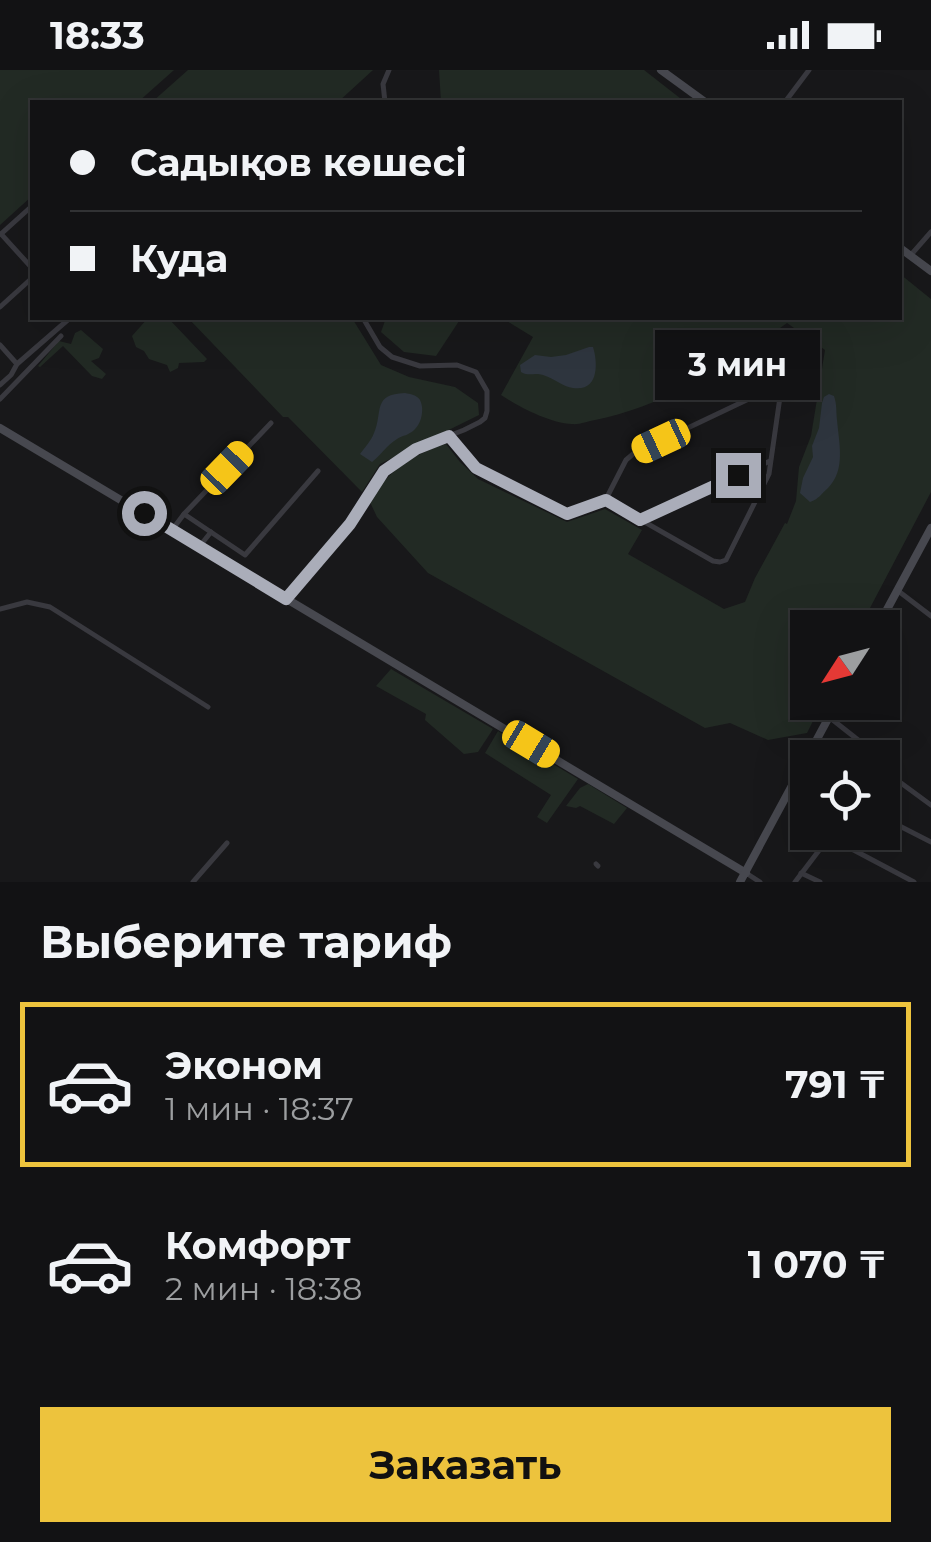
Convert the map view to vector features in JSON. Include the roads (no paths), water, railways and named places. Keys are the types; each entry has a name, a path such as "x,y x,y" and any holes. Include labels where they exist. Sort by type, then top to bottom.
{"street":[{"path":"386,100 382,84 389,70"},
{"path":"661,70 702,100"},
{"path":"786,100 809,70"},
{"path":"30,208 0,234 30,266"},
{"path":"910,256 931,232"},
{"path":"902,250 931,272"},
{"path":"0,307 30,280"},
{"path":"0,385 17,364 68,320"},
{"path":"286,599 350,524 384,471 416,449 485,418 487,391 476,372 465,367 420,366 392,357 380,347 364,320"},
{"path":"0,399 60,336"},
{"path":"0,346 17,364"},
{"path":"606,500 713,561 726,560 769,474 784,373"},
{"path":"449,436 476,468 572,513 606,500 633,454 780,382"},
{"path":"172,530 271,423"},
{"path":"0,428 760,882"},
{"path":"640,520 770,461"},
{"path":"184,514 245,555 318,471"},
{"path":"887,610 931,528"},
{"path":"199,546 211,532"},
{"path":"898,590 931,616"},
{"path":"0,609 27,602 50,607 208,707"},
{"path":"740,882 828,720"},
{"path":"835,720 860,740"},
{"path":"900,783 931,805"},
{"path":"900,826 931,842"},
{"path":"193,882 226,843"},
{"path":"796,882 819,850"},
{"path":"857,850 914,882"},
{"path":"801,872 820,882"}]}
